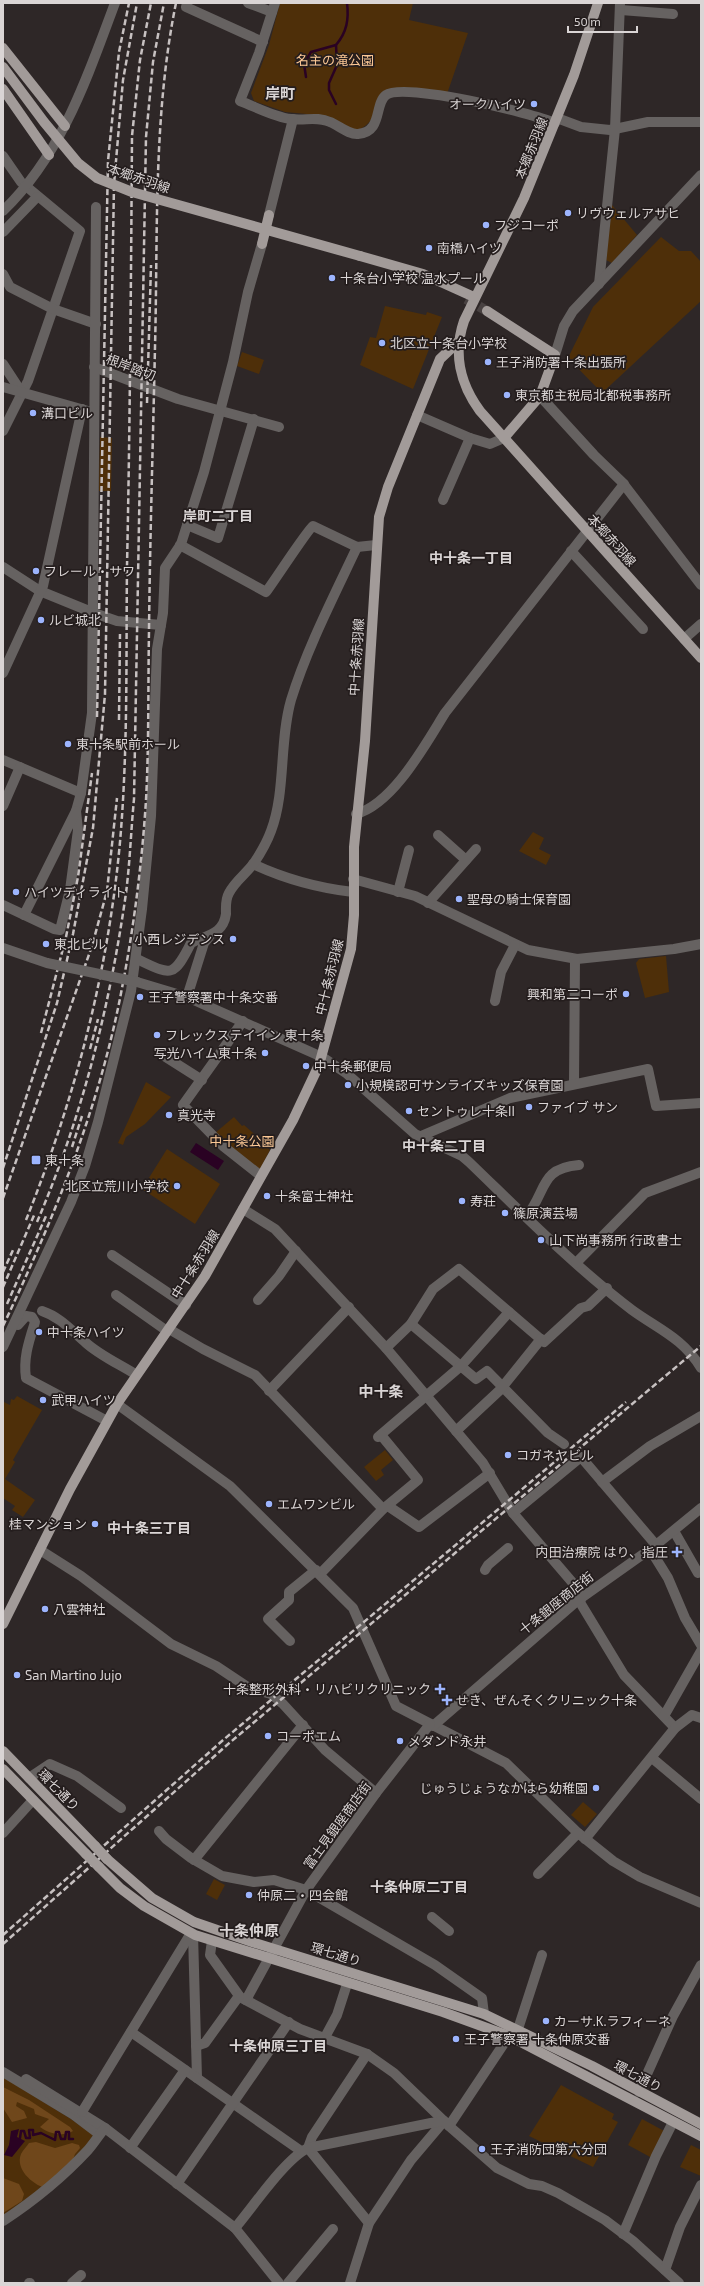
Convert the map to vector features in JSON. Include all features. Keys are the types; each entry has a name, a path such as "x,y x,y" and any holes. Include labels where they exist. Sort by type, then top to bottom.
{"main road":[{"name":"本郷赤羽線","path":"598,3 556,120 524,198 474,298 458,342 460,370 470,396 480,411 701,658"},
{"path":"3,48 65,126"},
{"name":"本郷赤羽線","path":"3,67 70,155 97,178 132,192 360,254"},
{"path":"3,89 49,155"},
{"path":"262,244 269,215"},
{"name":"本郷赤羽線","path":"267,226 423,274 474,298"},
{"path":"487,311 556,355 540,396 504,438"},
{"name":"中十条赤羽線","path":"3,1624 116,1404 135,1374 186,1305 208,1270 297,1113 322,1057 351,950 354,915 353,879 356,814 365,741 376,546 383,502 440,359 458,342"},
{"name":"環七通り","path":"3,1752 107,1859 134,1884 172,1911 222,1932 484,2014 518,2029 701,2124"},
{"name":"環七通り","path":"3,1769 120,1888 144,1906 192,1934 269,1960 443,2012 509,2036 701,2136"}],"street":[{"path":"3,211 25,187 49,155 65,126 81,93 115,3"},
{"path":"187,3 186,7 263,42"},
{"path":"248,3 274,7 263,42 240,101 283,118 293,120 307,118 330,121 354,134 360,134 371,127 377,119 384,97 388,94 403,92 439,96 492,105 581,127 610,130 648,122 701,122"},
{"path":"599,284 615,129 617,47 620,6 673,14"},
{"path":"269,215 293,120"},
{"path":"3,156 25,187 80,231 22,393 3,431"},
{"path":"556,355 568,319 701,175"},
{"path":"3,232 37,197"},
{"path":"24,915 76,811 81,793 92,713 94,613 92,568 94,367 96,324 96,207"},
{"path":"3,1347 71,1202 84,1166 108,1086 131,991 136,959 151,816 157,649 161,625 165,568 180,545 222,410 243,312 262,244"},
{"path":"3,274 10,286 53,309 96,324"},
{"path":"3,364 22,393"},
{"name":"根岸踏切","path":"94,367 178,398 279,427"},
{"path":"3,387 94,412"},
{"path":"540,396 624,484 701,585"},
{"path":"3,673 43,586 82,409"},
{"path":"417,415 470,438 490,444 504,438"},
{"path":"187,525 218,538 254,420"},
{"path":"443,500 470,438"},
{"path":"356,814 368,811 387,796 423,749 445,714 624,484"},
{"path":"180,545 266,592 301,544 309,529 313,526 357,547 376,546"},
{"path":"188,997 204,943 221,928 224,922 228,895 236,881 253,864 274,823 283,735 296,684 357,547"},
{"path":"571,551 643,629"},
{"path":"3,568 40,591 94,613 117,621 161,625"},
{"path":"684,639 701,624"},
{"path":"3,760 81,793"},
{"path":"3,806 20,767"},
{"path":"3,905 54,929 60,930 70,890 77,837 76,811"},
{"path":"438,836 466,860"},
{"path":"428,903 476,849"},
{"path":"398,892 409,850"},
{"path":"253,864 277,875 299,882 353,892"},
{"path":"353,879 398,892 428,903 482,927 515,946 575,959 674,949 701,944"},
{"path":"136,959 163,971 171,970 179,966 191,943 209,937"},
{"path":"495,1001 501,972 515,946"},
{"path":"3,948 47,963 137,982 188,997 322,1057 369,1093 408,1129 462,1156 576,1263 633,1310 668,1332 699,1362"},
{"path":"574,1084 575,959"},
{"path":"243,1021 183,1105 223,1146 261,1176"},
{"path":"161,1054 202,1080"},
{"path":"422,1136 510,1098 648,1069 656,1106 701,1104"},
{"path":"526,1217 549,1177 562,1166 579,1164"},
{"path":"576,1263 645,1193 701,1172"},
{"path":"243,1209 275,1229 386,1348 456,1431 490,1473 513,1513 578,1589 581,1604 624,1675 675,1728"},
{"path":"258,1300 279,1276 296,1251"},
{"path":"112,1255 186,1305"},
{"path":"386,1348 411,1324 433,1289 459,1269 544,1342 581,1308 588,1306 607,1288"},
{"path":"116,1295 168,1330 255,1375 385,1508 419,1527 490,1473"},
{"path":"270,1391 349,1307"},
{"path":"42,1311 54,1316 73,1330 85,1343 135,1374"},
{"path":"290,1641 268,1619 290,1600 289,1592 318,1572 385,1508 418,1480 380,1436 427,1397 461,1366 509,1312"},
{"path":"9,1336 26,1316 32,1317 34,1322 25,1352 26,1378 107,1421"},
{"path":"411,1324 476,1379 487,1371 548,1433 564,1444"},
{"path":"456,1431 502,1387 541,1339"},
{"path":"116,1404 230,1486 318,1572 354,1610 396,1706 506,1763 582,1836 626,1870 701,1903"},
{"path":"602,1482 650,1446 701,1416"},
{"path":"513,1513 581,1457 653,1547 685,1618 701,1645"},
{"name":"十条銀座商店街","path":"431,1725 580,1598 653,1547 701,1508"},
{"path":"674,1531 698,1573"},
{"path":"486,1570 488,1565 508,1548"},
{"path":"40,1550 81,1576 171,1644 216,1666 249,1688 271,1694 284,1704 325,1750 376,1793"},
{"path":"664,1716 701,1652"},
{"path":"538,1874 582,1836 652,1758 652,1755 675,1728 692,1715 701,1718"},
{"name":"富士見銀座商店街","path":"196,2046 205,2043 242,1998 269,1960 306,1890 376,1793 431,1725"},
{"path":"194,1860 303,1726"},
{"path":"652,1758 701,1799"},
{"path":"29,1778 50,1764 77,1776 121,1808"},
{"path":"3,1833 33,1800"},
{"path":"159,1831 166,1839 207,1869 233,1880 254,1882 274,1880 306,1890 435,1965 482,1998 484,2014"},
{"path":"432,1917 450,1931"},
{"path":"82,2112 192,1934"},
{"path":"192,1934 197,2078"},
{"path":"212,1941 210,1955 242,1998 324,2039 366,2054 394,2073 446,2123 498,2168 529,2184 542,2186 558,2193 593,2212 623,2234 679,2283"},
{"path":"518,2029 542,1955"},
{"path":"639,2092 665,2038 673,2016 701,1965"},
{"path":"324,2039 337,2015 347,1984"},
{"path":"177,2184 289,2022"},
{"path":"131,2032 233,2104 305,2150 369,2223"},
{"path":"350,2283 369,2223 411,2160 446,2123 509,2036"},
{"path":"235,2228 305,2150 366,2054"},
{"path":"130,2148 185,2070"},
{"path":"3,2072 130,2148 235,2228 279,2283"},
{"path":"26,2079 82,2112 102,2131"},
{"path":"623,2234 656,2156 673,2122"},
{"path":"305,2150 446,2123"},
{"path":"3,2221 34,2201 53,2185 89,2148 102,2131"},
{"path":"664,2270 680,2227 701,2185"},
{"path":"288,2283 333,2229"},
{"path":"72,2283 81,2275"}],"green space":[{"name":"名主の滝公園","path":"280,3 413,3 409,20 468,33 447,94 412,88 386,91 380,96 375,114 370,121 364,127 355,132 328,116 285,112 254,101 251,93 269,45"},
{"path":"612,205 637,235 612,263 606,260"},
{"path":"661,237 679,251 691,251 701,262 701,301 602,393 568,358 593,307"},
{"path":"385,306 426,315 427,312 442,317 413,389 360,365 370,337 376,338"},
{"path":"242,352 264,360 259,374 237,366"},
{"path":"100,437 112,438 111,491 99,491"},
{"path":"533,832 544,838 539,849 551,855 546,865 519,851"},
{"path":"666,956 669,992 645,998 636,963 639,959"},
{"path":"146,1082 171,1097 145,1124 126,1137 123,1145 118,1143"},
{"name":"中十条公園","path":"234,1117 242,1126 244,1125 260,1139 259,1141 270,1150 260,1169 257,1170 215,1133"},
{"path":"167,1149 220,1184 195,1224 142,1189"},
{"path":"17,1396 42,1410 13,1460 15,1462 5,1479 35,1500 23,1517 12,1510 15,1506 3,1498 3,1404 4,1402 10,1405 11,1399 14,1400"},
{"path":"385,1450 393,1460 381,1470 384,1475 376,1481 364,1467"},
{"path":"583,1802 597,1814 585,1827 571,1815"},
{"path":"214,1879 225,1885 217,1900 206,1894"},
{"path":"3,2077 71,2119 93,2135 85,2147 64,2170 3,2216"},
{"path":"561,2085 614,2114 612,2119 618,2122 593,2167 529,2136"},
{"path":"642,2119 666,2132 652,2158 628,2145"},
{"path":"691,2145 701,2150 701,2176 680,2167"}],"shaded area":[{"path":"196,1143 224,1161 218,1170 190,1152"},
{"path":"3,2087 29,2100 70,2127 73,2131 65,2134 56,2134 40,2127 49,2119 35,2114 34,2109 17,2102 16,2106 24,2111 27,2118 12,2122 3,2108"},
{"path":"19,2129 17,2137 25,2141 12,2157 4,2155 9,2145 11,2131"},
{"path":"36,2142 55,2148 72,2143 79,2145 80,2148 75,2154 72,2162 45,2188 30,2179 20,2165 21,2154 23,2151 29,2143"},
{"path":"3,2178 19,2184 24,2194 22,2201 3,2213"}],"waterway":[{"path":"336,104 329,90 329,83 337,65 336,45 345,30 348,14 347,3"},
{"path":"306,77 304,64 311,52 336,45"},
{"path":"20,2138 21,2131 24,2131 26,2138 30,2138 29,2130 33,2130 33,2135 41,2133 55,2140 56,2132 59,2132 61,2139 65,2139 66,2132 69,2132 69,2139 73,2139"}],"tunnel":[{"path":"466,299 487,311"}],"railway":[{"path":"97,717 108,161 119,52 129,3"},
{"path":"3,1168 57,1003 73,934 93,828 105,694 114,184 123,80 137,3"},
{"path":"26,1220 60,1128 87,1034 98,987 115,891 123,808 126,704 132,136 140,60 151,3"},
{"path":"37,1222 68,1142 81,1102 103,1019 112,977 126,893 134,799 146,137 153,62 164,3"},
{"path":"3,1326 57,1203 88,1118 113,1032 122,988 137,894 146,800 148,758 150,560 158,174 163,88 176,3"},
{"path":"147,403 151,265"},
{"path":"119,720 120,634"},
{"path":"41,1033 66,937 78,877 92,773"},
{"path":"3,1198 92,946 107,891 117,798"},
{"path":"90,1049 98,1019"},
{"path":"72,1147 82,1116"},
{"path":"3,1287 35,1213"},
{"path":"7,1304 46,1216"},
{"path":"3,1272 13,1250"},
{"path":"3,1944 227,1745 701,1346"},
{"path":"3,1935 222,1741 626,1402"}],"place":[{"name":"オークハイツ","path":"534,104"},
{"name":"リヴウェルアサヒ","path":"568,213"},
{"name":"フジコーポ","path":"486,225"},
{"name":"南橋ハイツ","path":"429,248"},
{"name":"十条台小学校 温水プール","path":"332,278"},
{"name":"北区立十条台小学校","path":"382,343"},
{"name":"王子消防署十条出張所","path":"488,362"},
{"name":"東京都主税局北都税事務所","path":"507,395"},
{"name":"溝口ビル","path":"33,413"},
{"name":"フレール・サワ","path":"36,571"},
{"name":"ルビ城北","path":"41,620"},
{"name":"東十条駅前ホール","path":"68,744"},
{"name":"ハイツディライト","path":"16,892"},
{"name":"聖母の騎士保育園","path":"459,899"},
{"name":"小西レジデンス","path":"233,939"},
{"name":"東北ビル","path":"46,944"},
{"name":"興和第二コーポ","path":"626,994"},
{"name":"王子警察署中十条交番","path":"140,997"},
{"name":"フレックステイイン 東十条","path":"157,1035"},
{"name":"写光ハイム東十条","path":"265,1053"},
{"name":"中十条郵便局","path":"306,1066"},
{"name":"小規模認可サンライズキッズ保育園","path":"348,1085"},
{"name":"ファイブ サン","path":"529,1107"},
{"name":"セントゥレ十条II","path":"409,1111"},
{"name":"真光寺","path":"169,1115"},
{"name":"東十条","path":"36,1160"},
{"name":"北区立荒川小学校","path":"177,1186"},
{"name":"十条富士神社","path":"267,1196"},
{"name":"寿荘","path":"462,1201"},
{"name":"篠原演芸場","path":"505,1213"},
{"name":"山下尚事務所 行政書士","path":"541,1240"},
{"name":"中十条ハイツ","path":"39,1332"},
{"name":"武甲ハイツ","path":"43,1400"},
{"name":"コガネヤビル","path":"508,1455"},
{"name":"エムワンビル","path":"269,1504"},
{"name":"桂マンション","path":"95,1524"},
{"name":"内田治療院 はり、指圧","path":"677,1552"},
{"name":"八雲神社","path":"45,1609"},
{"name":"San Martino Jujo","path":"17,1675"},
{"name":"十条整形外科・リハビリクリニック","path":"440,1689"},
{"name":"せき、ぜんそくクリニック十条","path":"447,1700"},
{"name":"コーポエム","path":"268,1736"},
{"name":"メダンド永井","path":"400,1741"},
{"name":"じゅうじょうなかはら幼稚園","path":"596,1788"},
{"name":"仲原二・四会館","path":"249,1895"},
{"name":"カーサ.K.ラフィーネ","path":"546,2021"},
{"name":"王子警察署 十条仲原交番","path":"456,2039"},
{"name":"王子消防団第六分団","path":"482,2149"}],"district":[{"name":"岸町","path":"280,93"},
{"name":"岸町二丁目","path":"218,515"},
{"name":"中十条一丁目","path":"471,557"},
{"name":"中十条二丁目","path":"444,1145"},
{"name":"中十条","path":"381,1391"},
{"name":"中十条三丁目","path":"149,1527"},
{"name":"十条仲原二丁目","path":"419,1886"},
{"name":"十条仲原","path":"249,1930"},
{"name":"十条仲原三丁目","path":"278,2045"}]}
